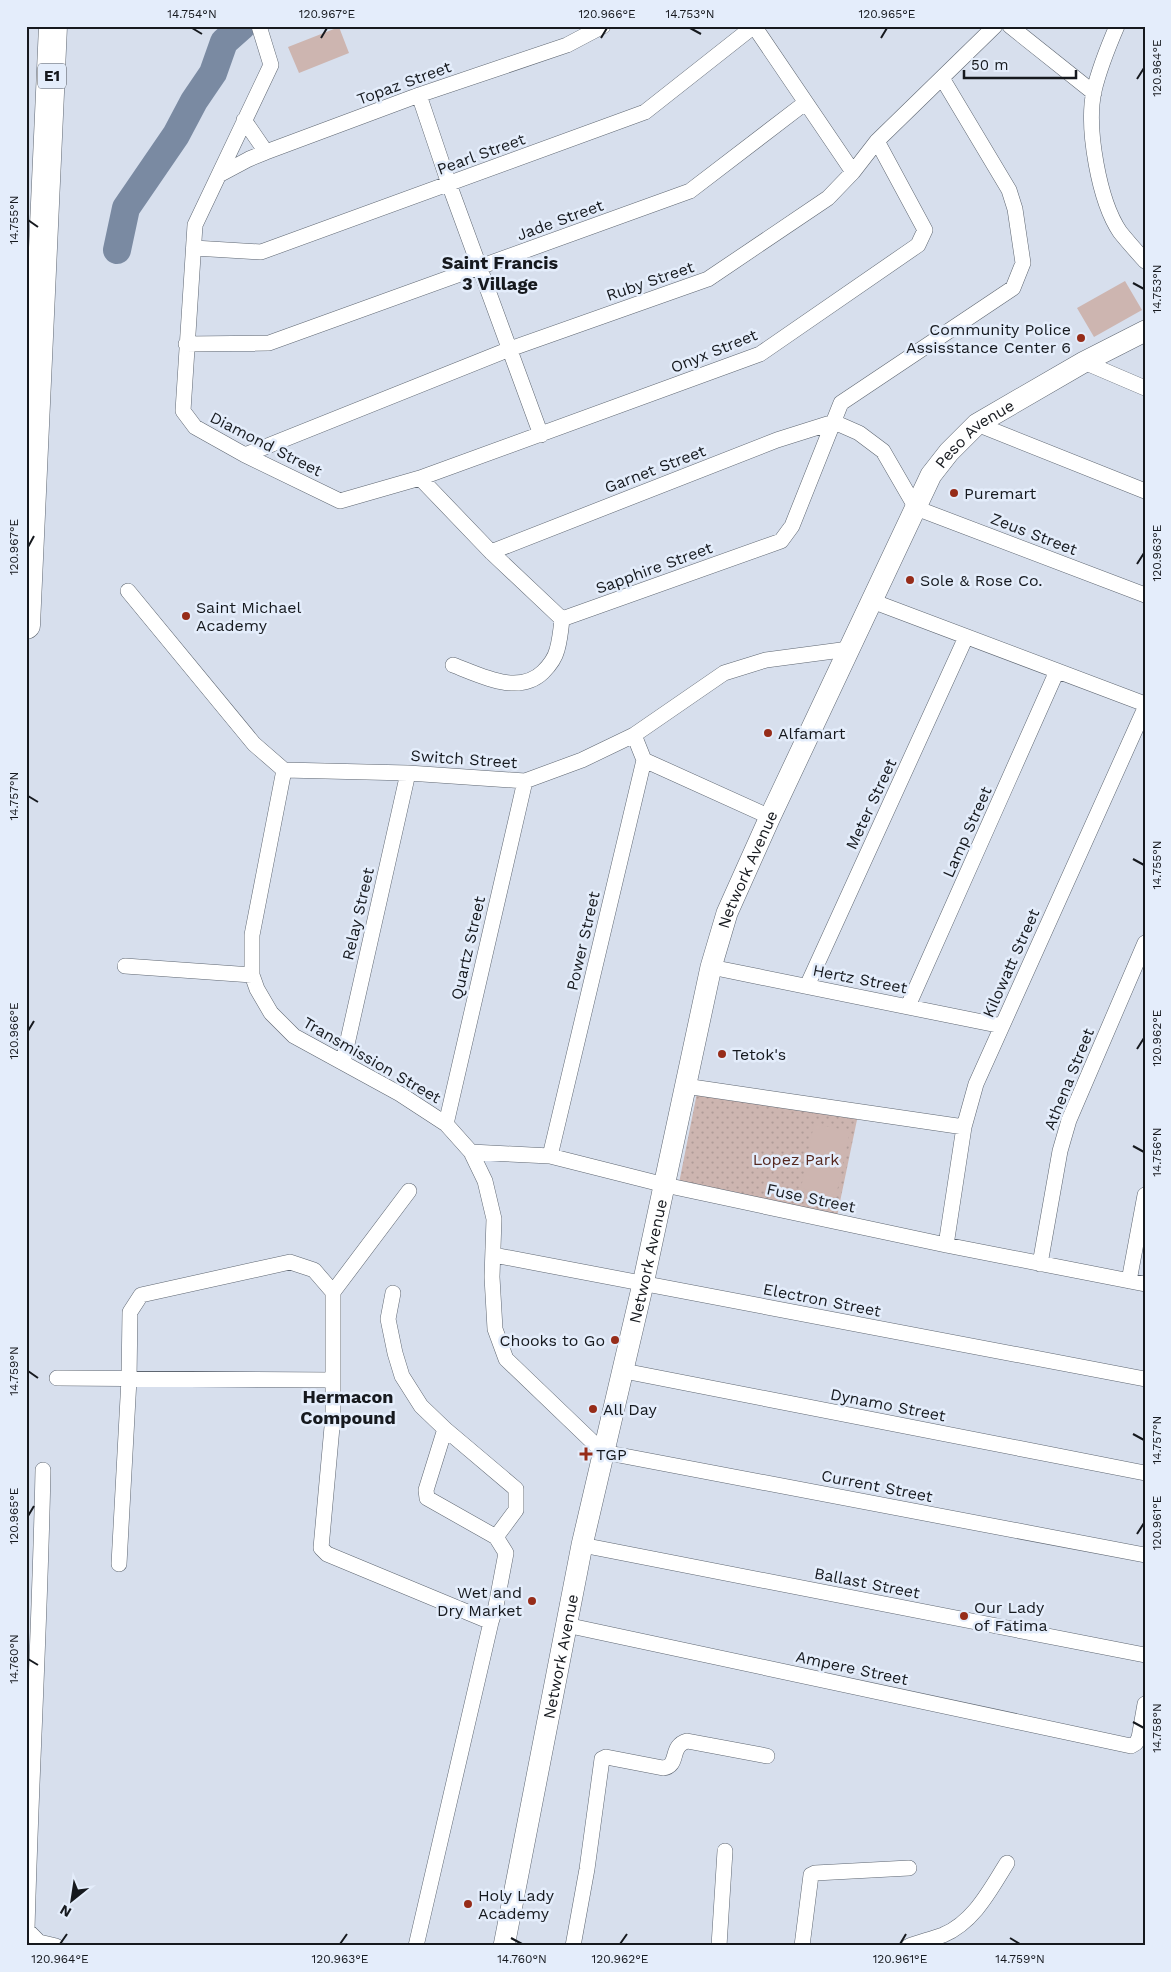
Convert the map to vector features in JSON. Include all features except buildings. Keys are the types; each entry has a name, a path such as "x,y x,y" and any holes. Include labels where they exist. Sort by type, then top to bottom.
{"highway":[{"name":"E1","path":"26,625 33,439 50,126 53,26"},
{"path":"50,126 64,26"}],"street":[{"name":"Topaz Street","path":"219,175 266,152 419,95 567,45 603,26"},
{"path":"754,26 853,172"},
{"name":"Pearl Street","path":"194,248 261,252 645,112 754,26"},
{"name":"Ruby Street","path":"245,455 510,349 708,279 828,198 853,172 877,141 995,26"},
{"path":"1010,26 1094,93"},
{"path":"1117,26 1107,49 1094,93 1093,140 1105,202 1120,231 1145,261"},
{"name":"Diamond Street","path":"260,30 271,65 194,225 183,411 195,427 245,455 340,501 420,478"},
{"path":"916,508 883,452 859,433 834,422 841,404 1013,288 1023,263 1015,209 1009,190 942,78"},
{"path":"419,95 449,184 541,435"},
{"name":"Jade Street","path":"186,344 269,343 690,192 805,103"},
{"path":"244,120 266,152"},
{"name":"Onyx Street","path":"420,478 760,354 918,245 925,230 877,141"},
{"name":"Peso Avenue","path":"872,601 931,475 949,452 977,424 1084,362 1145,331"},
{"path":"1084,362 1145,388"},
{"name":"Garnet Street","path":"491,552 777,440 834,422"},
{"name":"Sapphire Street","path":"562,619 781,541 792,526 834,422"},
{"path":"977,424 1145,491"},
{"path":"420,478 491,552 562,619 557,651 549,666 536,678 518,684 492,679 453,665"},
{"name":"Zeus Street","path":"916,508 1145,595"},
{"path":"128,591 254,744 284,770"},
{"path":"872,601 1145,704"},
{"name":"Network Avenue","path":"504,1946 582,1545 644,1284 685,1086 712,968 727,913 872,601"},
{"name":"Meter Street","path":"807,986 966,637"},
{"name":"Switch Street","path":"284,770 408,773 525,780 582,760 634,735 724,673 766,660 849,649"},
{"name":"Lamp Street","path":"908,1006 1058,671"},
{"name":"Kilowatt Street","path":"946,1245 964,1127 976,1084 1145,708"},
{"path":"634,735 644,760 770,817"},
{"name":"Power Street","path":"550,1156 644,760"},
{"name":"Transmission Street","path":"284,770 252,935 252,976 257,990 271,1014 294,1036 400,1094 446,1124 471,1152 485,1181 494,1219 492,1277 495,1329 506,1359 604,1452"},
{"name":"Relay Street","path":"343,1062 408,773"},
{"name":"Quartz Street","path":"446,1124 525,780"},
{"name":"Athena Street","path":"1040,1264 1060,1151 1068,1120 1145,943"},
{"path":"125,966 252,976"},
{"name":"Hertz Street","path":"712,968 1002,1026"},
{"path":"685,1086 964,1127"},
{"name":"Fuse Street","path":"471,1152 550,1156 665,1185 946,1245 1145,1284"},
{"path":"409,1191 332,1292 333,1416 321,1548 327,1554 491,1622"},
{"path":"1129,1281 1145,1195"},
{"name":"Electron Street","path":"494,1255 1145,1379"},
{"path":"119,1564 129,1379 130,1312 141,1294 290,1262 314,1270 332,1292"},
{"path":"393,1293 388,1319 402,1376 421,1406 445,1429 516,1488 516,1510 496,1537"},
{"name":"Dynamo Street","path":"624,1371 1145,1474"},
{"path":"57,1378 333,1380"},
{"path":"416,1946 496,1606 506,1553 496,1537 427,1498 426,1490 445,1429"},
{"name":"Current Street","path":"604,1452 1145,1555"},
{"path":"43,1470 42,1550 30,1790 27,1930 38,1942 56,1946"},
{"name":"Ballast Street","path":"582,1545 1145,1655"},
{"name":"Ampere Street","path":"566,1625 1131,1746 1139,1738 1145,1704"},
{"path":"573,1946 587,1868 602,1759 606,1758 668,1768 672,1764 676,1748 680,1742 687,1741 767,1756"},
{"path":"720,1946 725,1852"},
{"path":"909,1946 944,1934 959,1925 981,1905 1007,1863"},
{"path":"802,1946 811,1875 814,1873 909,1868"}],"green space":[{"path":"339,27 349,53 299,73 288,47"},
{"path":"1125,281 1142,310 1094,337 1077,308"},
{"name":"Lopez Park","path":"697,1093 858,1115 836,1221 678,1188"},
{"path":"814,1124 850,1131 836,1196 801,1188"}],"waterway":[{"path":"117,250 126,208 176,135 194,101 213,73 224,42 242,26"}],"place":[{"name":"Community Police Assisstance Center 6","path":"1081,338"},
{"name":"Puremart","path":"954,493"},
{"name":"Sole & Rose Co.","path":"910,580"},
{"name":"Saint Michael Academy","path":"186,616"},
{"name":"Alfamart","path":"768,733"},
{"name":"Tetok's","path":"722,1054"},
{"name":"Chooks to Go","path":"615,1340"},
{"name":"All Day","path":"593,1409"},
{"name":"TGP","path":"586,1454"},
{"name":"Wet and Dry Market","path":"532,1601"},
{"name":"Our Lady of Fatima","path":"964,1616"},
{"name":"Holy Lady Academy","path":"468,1904"}],"district":[{"name":"Saint Francis 3 Village","path":"500,272"},
{"name":"Hermacon Compound","path":"348,1406"}]}
